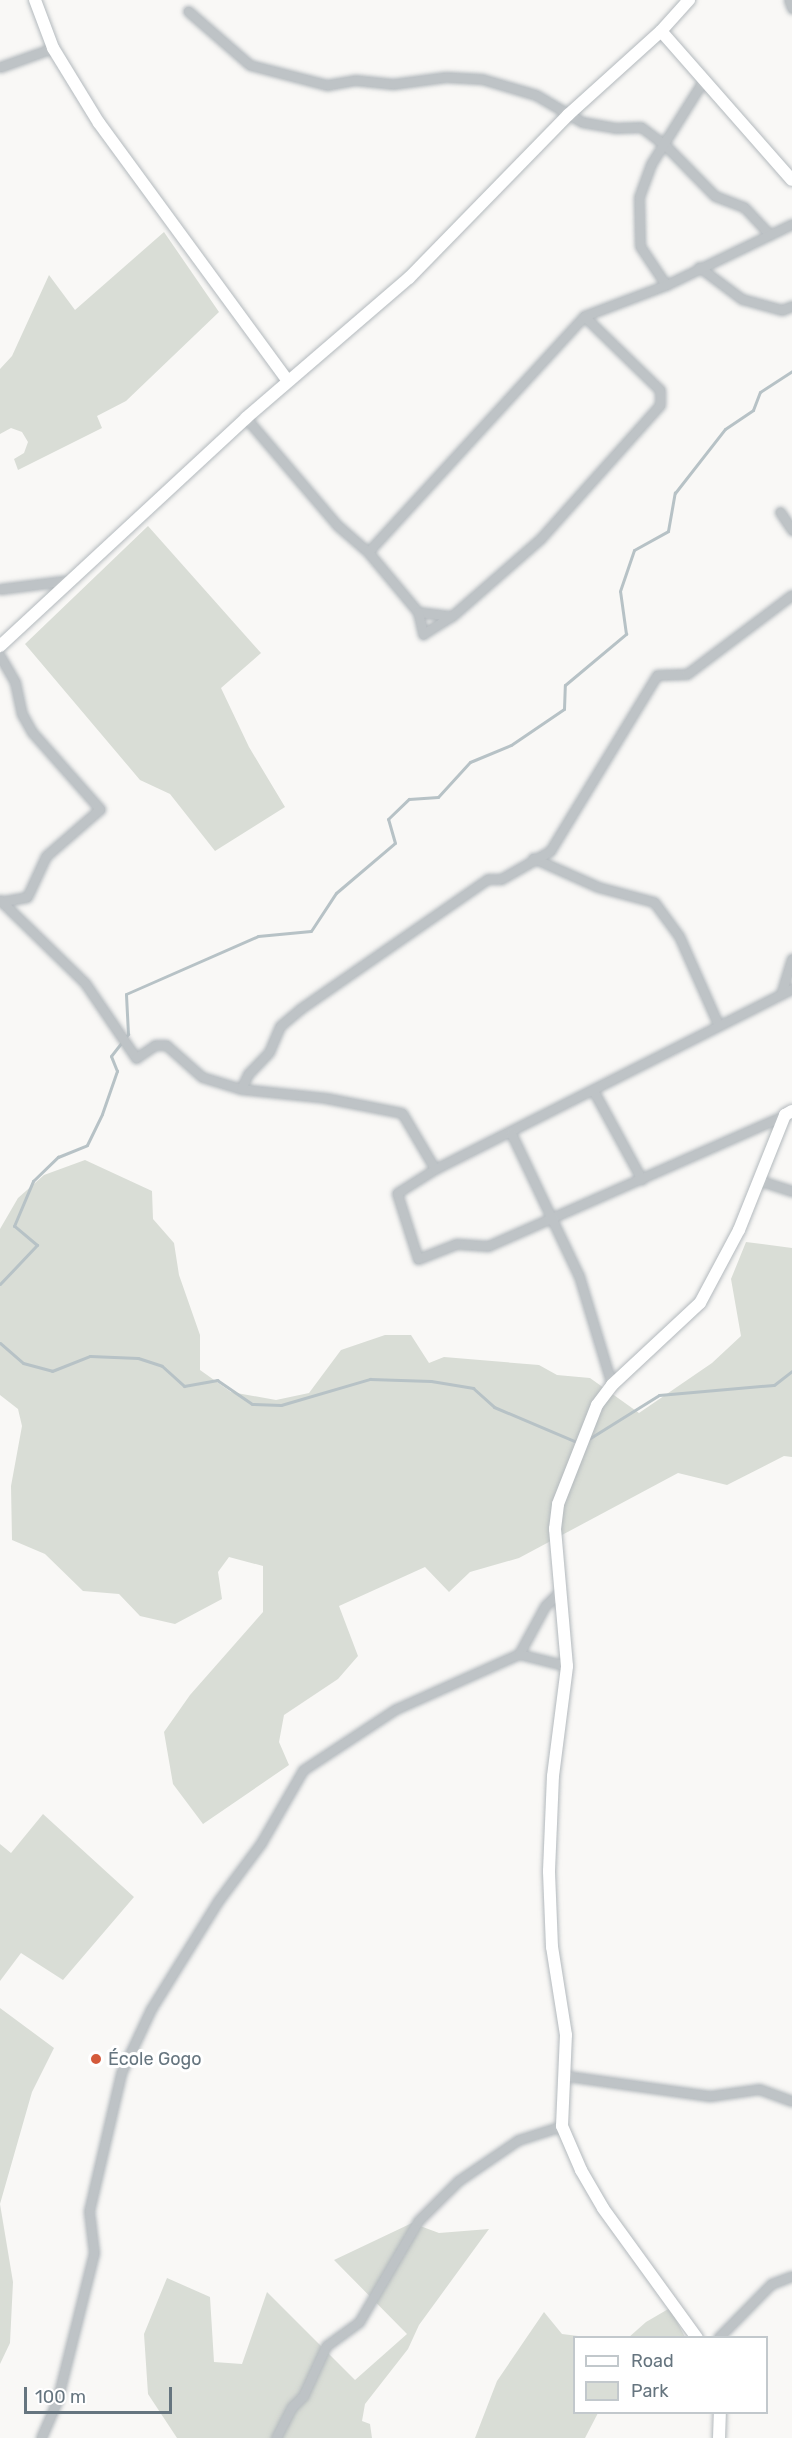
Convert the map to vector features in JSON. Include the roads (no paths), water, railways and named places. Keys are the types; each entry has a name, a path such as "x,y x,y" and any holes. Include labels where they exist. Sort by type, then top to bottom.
{"street":[{"path":"35,0 53,48 141,186 288,381"},
{"path":"0,646 246,418 409,278 568,115 662,31 689,0"},
{"path":"789,0 792,8"},
{"path":"188,11 250,65 327,85 355,80 393,84 446,77 482,79 536,95 568,115 615,128 641,127 665,145 715,196 744,207 771,235"},
{"path":"662,31 703,81 792,180"},
{"path":"0,67 53,48"},
{"path":"666,285 640,246 639,197 651,164 703,81"},
{"path":"368,552 544,355 584,316 666,285 699,267 792,224"},
{"path":"699,267 742,299 782,310 792,306"},
{"path":"246,418 337,525 368,552 418,612 423,634 452,616 541,538 660,405 660,390 584,316"},
{"path":"780,512 792,530"},
{"path":"0,589 70,580"},
{"path":"241,1089 248,1074 269,1052 279,1026 300,1009 488,879 501,879 550,850 657,675 687,674 792,595"},
{"path":"418,612 452,616"},
{"path":"0,656 15,682 22,714 32,732 100,809 46,856 27,897 0,901"},
{"path":"533,858 598,887 654,902 679,936 718,1024"},
{"path":"0,901 85,983 136,1058 154,1045 166,1045 202,1077 241,1089 327,1098 402,1113 435,1169"},
{"path":"782,994 792,959"},
{"path":"788,1113 642,1180 553,1216 488,1246 456,1244 418,1260 397,1193 435,1169 511,1133 718,1024 792,989"},
{"path":"593,1090 642,1180"},
{"path":"697,2336 603,2208 581,2170 562,2126 567,2076 566,2035 552,1947 549,1871 553,1776 567,1666 555,1529 558,1504 597,1405 612,1385 700,1303 720,1271 788,1113"},
{"path":"511,1133 553,1216 579,1276 612,1385"},
{"path":"758,1180 792,1191"},
{"path":"40,2438 57,2401 94,2253 89,2211 121,2073 151,2009 219,1901 261,1843 303,1770 396,1709 519,1654 545,1606 561,1590"},
{"path":"519,1654 567,1666"},
{"path":"567,2076 710,2096 759,2089 792,2101"},
{"path":"276,2438 292,2407 303,2396 326,2346 359,2322 418,2221 458,2181 518,2140 562,2126"},
{"path":"719,2336 771,2284 792,2276"},
{"path":"719,2438 720,2414"}],"waterway":[{"path":"0,1284 37,1245 14,1226 33,1181 58,1157 87,1145 102,1114 117,1071 111,1056 128,1034 126,994 258,936 311,931 336,893 395,843 388,819 409,799 438,797 470,762 511,745 564,709 565,685 626,634 620,591 634,550 668,531 675,493 725,429 753,410 760,392 792,371"},
{"path":"0,1343 23,1363 52,1371 90,1356 138,1358 162,1366 184,1386 217,1380 252,1404 281,1405 370,1379 431,1381 473,1388 494,1407 579,1443"},
{"path":"587,1440 659,1395 774,1385 792,1371"}],"place":[{"name":"École Gogo","path":"96,2059"}]}
